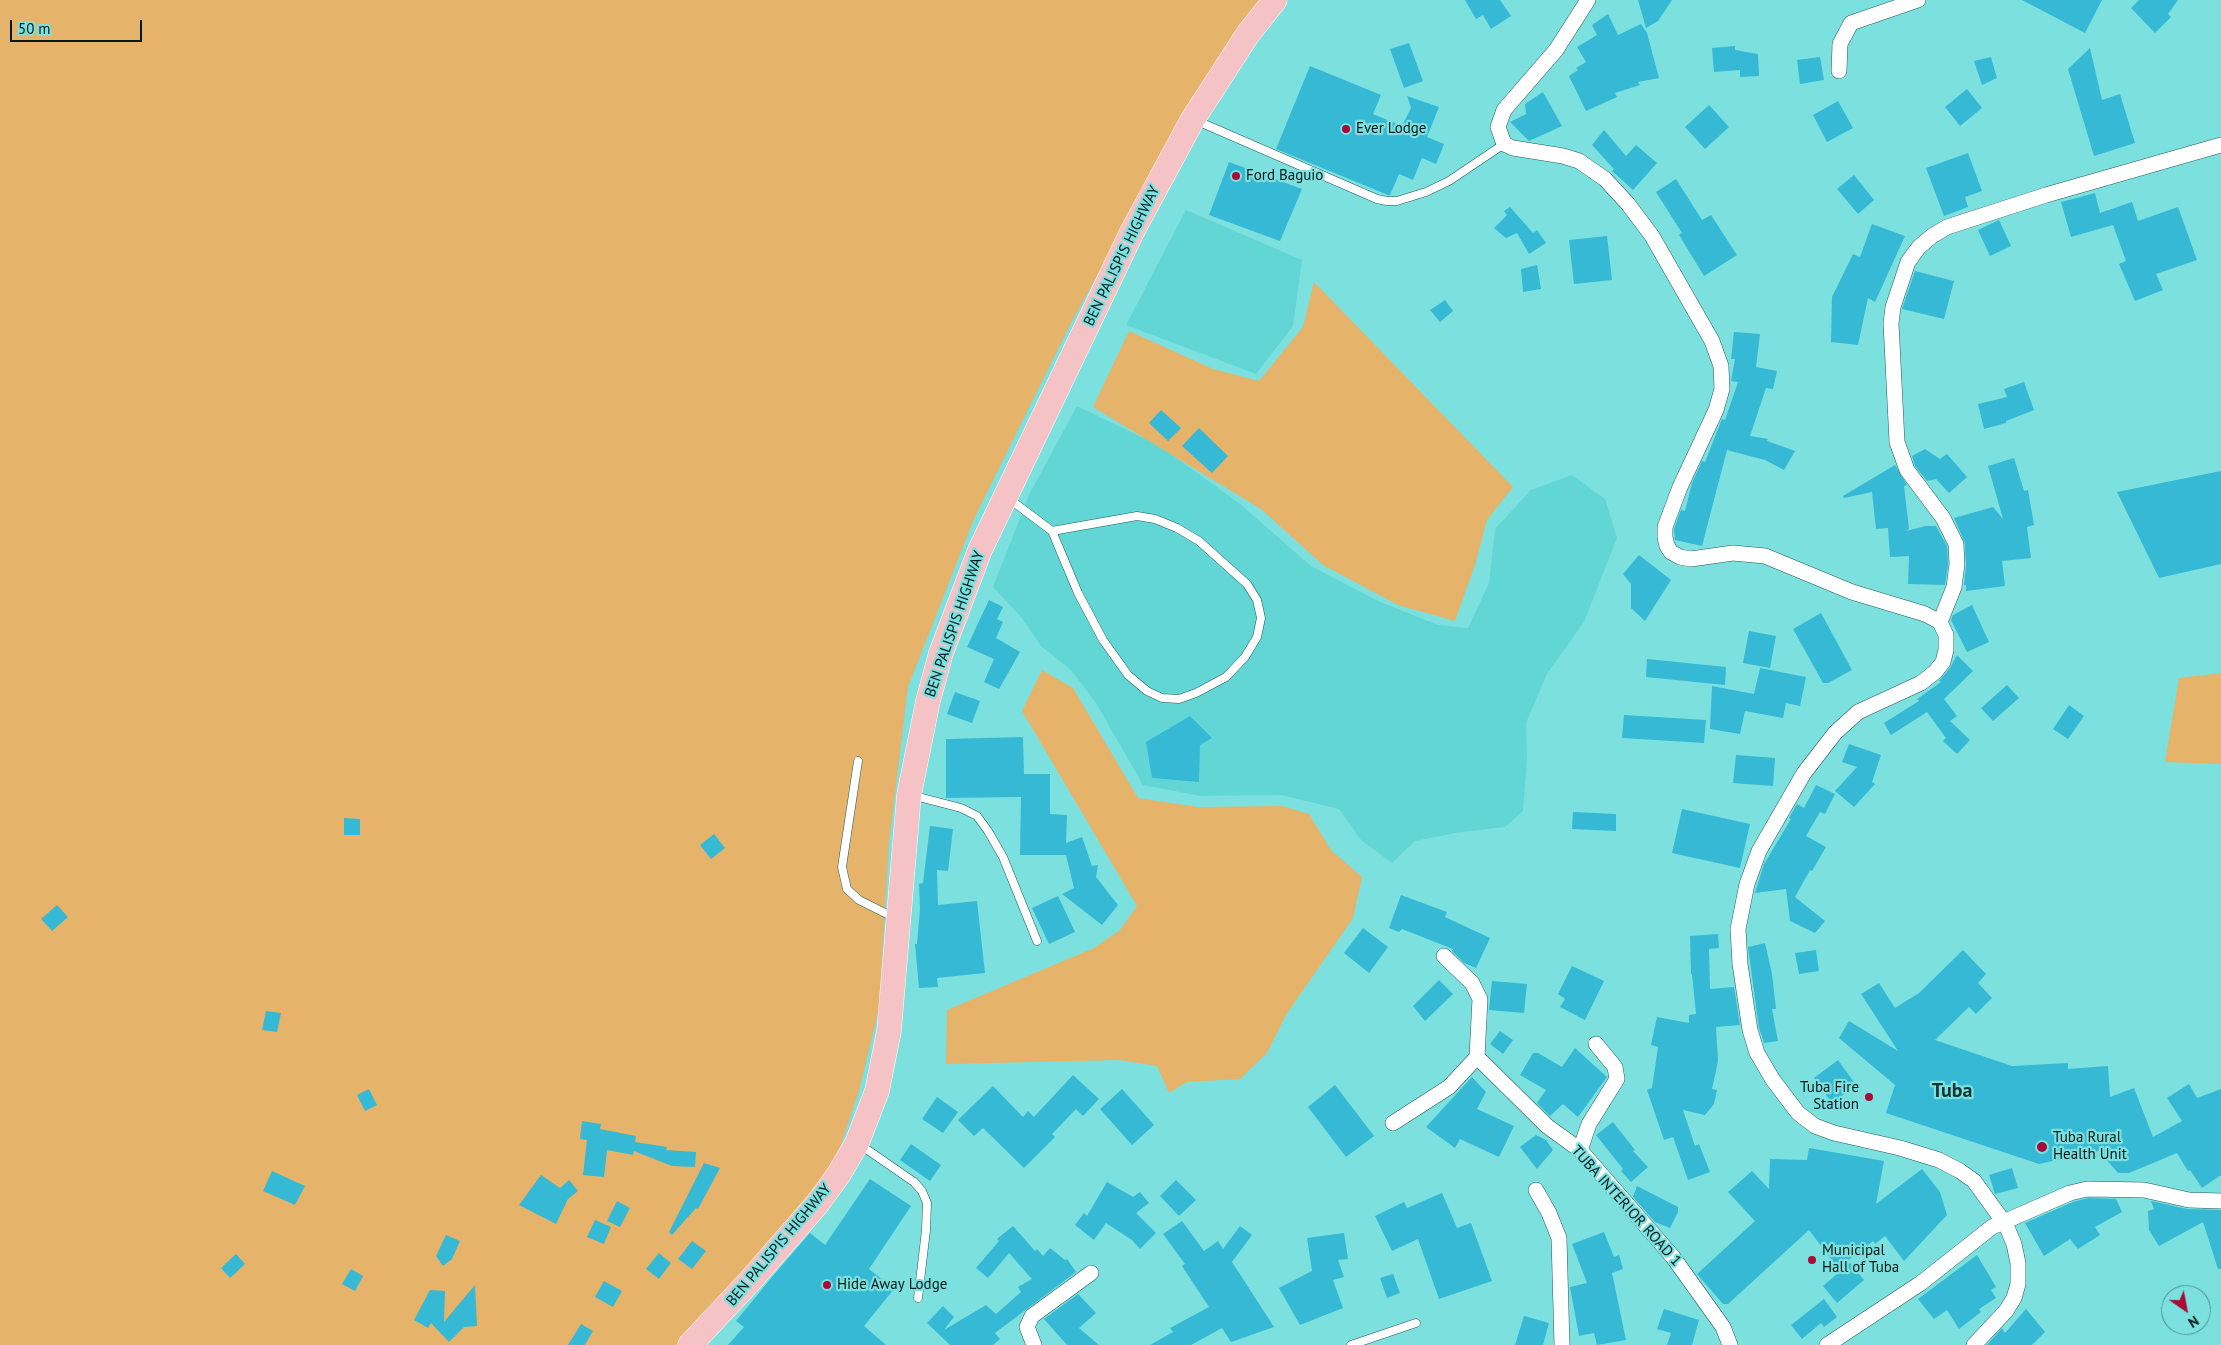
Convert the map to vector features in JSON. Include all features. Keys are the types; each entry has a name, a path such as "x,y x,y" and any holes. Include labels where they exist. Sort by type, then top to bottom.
{"main road":[{"name":"BEN PALISPIS HIGHWAY","path":"690,1345 750,1282 818,1203 839,1174 857,1143 876,1091 884,1059 894,982 909,794 928,701 942,653 980,550 1132,232 1192,119 1248,34 1275,0"}],"street":[{"path":"1588,0 1556,50 1504,110 1498,127 1504,144 1513,148 1563,156 1579,162 1605,179 1628,204 1652,236 1712,341 1721,366 1722,388 1716,410 1680,487 1665,527 1664,537 1671,552 1680,557 1691,558 1733,554 1765,556 1852,592 1925,614 1940,622 1946,635 1946,650 1943,662 1936,672 1921,683 1858,712 1835,733 1804,773 1759,851 1747,884 1738,929 1740,964 1750,1030 1757,1053 1773,1080 1798,1113 1815,1126 1834,1133 1900,1148 1939,1160 1953,1167 1974,1181 2003,1222 2014,1244 2018,1264 2018,1284 2014,1298 2006,1311 1974,1345"},
{"path":"1839,70 1840,44 1851,23 1917,0"},
{"path":"1940,622 1954,587 1957,564 1956,544 1943,518 1907,470 1897,442 1891,323 1893,307 1908,262 1919,246 1947,227 2063,190 2221,145"},
{"path":"1393,1123 1449,1087 1477,1057 1480,999 1472,984 1444,956"},
{"path":"1580,1150 1590,1124 1617,1079 1615,1066 1596,1044"},
{"name":"TUBA INTERIOR ROAD 1","path":"1477,1057 1547,1126 1580,1150 1673,1256 1723,1327 1730,1345"},
{"path":"1827,1345 1921,1283 1982,1233 2070,1193 2087,1189 2144,1190 2189,1200 2221,1201"},
{"path":"1536,1190 1549,1213 1559,1238 1562,1345"},
{"path":"1034,1345 1027,1327 1032,1316 1091,1273"}],"lane":[{"path":"1192,119 1377,199 1387,201 1396,201 1426,192 1449,181 1504,144"},
{"path":"1006,497 1052,532 1078,592 1102,640 1128,675 1147,691 1162,698 1180,699 1226,677 1246,657 1257,638 1262,618 1257,600 1247,584 1200,541 1155,519 1137,516 1052,532"},
{"path":"858,761 842,867 847,890 859,900 899,920"},
{"path":"909,794 961,808 977,816 1003,857 1037,941"},
{"path":"857,1143 914,1182 922,1191 927,1203 926,1230 918,1298"},
{"path":"1352,1345 1416,1323"}],"shaded area":[{"path":"0,0 1266,0 1120,234 1071,323 974,519 908,687 889,844 879,1009 859,1091 836,1160 821,1188 679,1345 0,1345"},
{"path":"1186,210 1302,260 1293,326 1256,374 1126,325"},
{"path":"1314,282 1513,487 1487,520 1475,565 1455,621 1398,605 1323,565 1261,509 1093,407 1129,331 1213,369 1259,381 1303,327"},
{"path":"1077,406 1160,446 1240,504 1311,566 1378,601 1438,625 1468,628 1489,583 1495,529 1531,490 1572,475 1605,499 1617,538 1584,622 1547,674 1526,723 1527,760 1523,811 1505,827 1461,832 1415,841 1392,863 1361,840 1339,809 1281,795 1200,796 1143,785 1096,703 1072,671 1041,646 1021,617 993,587 1029,495"},
{"path":"1042,670 1073,688 1138,798 1198,807 1282,806 1309,814 1331,850 1362,877 1353,918 1286,1015 1267,1053 1240,1079 1187,1082 1169,1093 1157,1066 1119,1060 946,1064 947,1010 1094,948 1120,930 1137,906 1022,711"},
{"path":"2221,673 2221,764 2165,762 2179,678"}],"building":[{"path":"1465,0 1500,0 1511,16 1491,29 1483,15 1476,19"},
{"path":"1638,0 1672,0 1658,21 1646,28"},
{"path":"2022,0 2102,0 2085,33"},
{"path":"2139,0 2178,0 2168,14 2171,17 2155,33 2131,8"},
{"path":"1608,14 1618,35 1641,24 1647,33 1659,78 1638,82 1640,85 1615,93 1617,97 1586,111 1569,76 1578,70 1576,68 1586,62 1577,47 1597,35 1592,25"},
{"path":"1409,43 1423,81 1404,88 1390,49"},
{"path":"1735,46 1735,50 1758,54 1759,76 1740,77 1740,70 1714,72 1712,48"},
{"path":"2090,48 2102,100 2120,94 2135,143 2094,156 2068,69"},
{"path":"1820,57 1824,80 1800,84 1797,60"},
{"path":"1991,57 1997,78 1982,85 1974,61"},
{"name":"Ever Lodge","path":"1310,66 1381,95 1373,114 1402,126 1411,108 1407,96 1439,107 1427,137 1444,144 1436,164 1422,158 1413,180 1399,174 1390,195 1388,195 1276,149"},
{"path":"1967,89 1982,108 1960,126 1945,107"},
{"path":"1543,92 1562,126 1529,141 1510,122 1526,114 1525,104"},
{"path":"1838,101 1853,128 1827,142 1813,115"},
{"path":"1709,105 1729,127 1705,149 1685,127"},
{"path":"1604,130 1626,156 1636,145 1657,163 1633,190 1612,171 1614,169 1592,145"},
{"path":"1968,153 1982,191 1965,197 1968,207 1944,216 1926,168"},
{"path":"1229,162 1302,189 1280,241 1209,215"},
{"path":"1854,175 1874,200 1858,214 1837,189"},
{"path":"1676,179 1702,220 1711,215 1737,255 1704,276 1679,235 1682,233 1656,192"},
{"path":"2095,193 2100,213 2132,202 2138,221 2178,207 2197,260 2156,274 2163,290 2135,301 2119,264 2126,261 2113,225 2071,237 2061,202"},
{"path":"1510,207 1533,233 1537,230 1546,243 1529,254 1517,233 1506,238 1494,228 1507,215 1504,211"},
{"path":"1999,220 2011,246 1990,256 1978,230"},
{"path":"1872,224 1905,236 1875,302 1868,298 1858,345 1831,342 1832,297 1853,254 1860,257"},
{"path":"1607,236 1612,280 1574,284 1569,240"},
{"path":"1537,265 1541,289 1523,292 1521,269"},
{"path":"1915,271 1954,281 1944,319 1902,309"},
{"path":"1445,300 1453,311 1440,322 1430,310"},
{"path":"1734,332 1760,334 1756,367 1777,371 1773,389 1766,388 1750,436 1768,439 1767,441 1795,451 1784,470 1765,460 1727,450 1702,546 1675,540 1674,529 1681,510 1685,511 1692,483 1702,461 1705,462 1722,419 1725,420 1738,382 1731,381 1735,359 1731,359"},
{"path":"2024,382 2034,410 2006,421 2006,423 1984,429 1978,404 2007,397 2004,389"},
{"path":"1161,410 1181,428 1168,441 1149,423"},
{"path":"1199,428 1228,456 1212,473 1182,446"},
{"path":"1925,449 1940,459 1947,454 1967,477 1949,493 1936,479 1927,481 1915,466 1912,456"},
{"path":"2014,458 2024,491 2028,490 2034,525 2027,527 2031,558 2002,561 2005,586 1966,591 1966,585 1964,585 1966,565 1965,543 1954,518 1993,507 2003,519 1988,466"},
{"path":"1895,465 1907,485 1904,486 1909,529 1906,531 1926,526 1936,526 1947,546 1948,564 1945,585 1908,584 1909,556 1890,557 1888,528 1876,529 1872,492 1844,498 1843,496"},
{"path":"2221,471 2221,564 2159,578 2117,492"},
{"path":"1639,555 1671,580 1645,621 1631,608 1631,584 1623,574"},
{"path":"989,600 1003,607 997,619 1003,622 996,638 1020,652 999,689 984,682 994,659 967,647"},
{"path":"1972,605 1989,642 1967,652 1951,620 1953,615"},
{"path":"1821,613 1852,670 1828,683 1823,683 1793,629"},
{"path":"1749,631 1776,636 1770,668 1743,663"},
{"path":"1957,655 1973,671 1944,699 1957,716 1950,721 1970,740 1957,754 1943,741 1946,738 1927,712 1891,735 1884,723 1919,701 1917,699 1941,682 1939,681 1950,668"},
{"path":"1647,659 1726,667 1725,685 1646,677"},
{"path":"1760,668 1806,677 1800,706 1786,703 1783,718 1745,711 1740,734 1710,729 1712,686 1754,694"},
{"path":"2007,685 2019,698 1993,721 1981,708"},
{"path":"955,692 980,701 972,723 947,714"},
{"path":"2069,705 2084,716 2068,739 2053,729"},
{"path":"1624,715 1706,720 1704,743 1622,738"},
{"path":"1190,716 1212,738 1200,745 1199,782 1152,778 1146,742"},
{"path":"1023,737 1024,774 1050,774 1050,814 1067,815 1066,843 1082,837 1092,866 1098,865 1096,877 1118,905 1102,925 1062,894 1074,888 1066,855 1020,855 1021,797 946,798 946,739"},
{"path":"1849,744 1881,755 1872,782 1875,784 1854,807 1835,791 1857,767 1842,762"},
{"path":"1736,755 1775,758 1773,786 1733,783"},
{"path":"1816,785 1835,794 1825,814 1820,812 1806,836 1826,847 1795,897 1825,921 1815,933 1790,921 1786,889 1755,893 1764,864 1791,819 1789,818 1797,804 1804,808"},
{"path":"1682,809 1750,824 1740,868 1672,853"},
{"path":"1573,812 1616,814 1616,831 1572,829"},
{"path":"344,818 360,819 360,835 344,835"},
{"path":"930,826 953,829 948,871 937,870 938,905 977,901 985,973 937,978 938,987 919,988 915,944 917,944 920,909 919,884 923,883"},
{"path":"714,834 725,848 711,859 700,845"},
{"path":"1401,895 1447,912 1445,917 1490,938 1476,968 1464,963 1452,951 1453,949 1402,929 1399,932 1389,928"},
{"path":"1058,896 1075,932 1049,944 1032,908"},
{"path":"57,905 68,917 52,931 41,919"},
{"path":"1363,928 1388,947 1369,973 1344,953"},
{"path":"1718,934 1719,948 1709,949 1710,989 1734,987 1740,1025 1716,1027 1718,1061 1712,1089 1717,1090 1714,1104 1705,1115 1683,1110 1695,1146 1699,1144 1710,1172 1688,1180 1673,1137 1664,1140 1647,1090 1652,1088 1658,1047 1651,1045 1657,1017 1689,1023 1689,1015 1696,1014 1691,974 1690,936"},
{"path":"1765,943 1772,974 1776,1009 1772,1009 1778,1041 1764,1043 1759,1028 1748,947"},
{"path":"1816,950 1819,971 1799,974 1795,953"},
{"path":"1963,950 1986,974 1978,983 1992,998 1976,1014 1969,1007 1935,1040 2012,1066 2068,1063 2068,1069 2108,1066 2110,1097 2134,1088 2153,1137 2182,1121 2167,1098 2189,1084 2197,1098 2221,1089 2221,1175 2202,1188 2190,1170 2188,1171 2177,1153 2129,1173 2118,1173 2099,1151 2039,1164 1886,1113 1895,1085 1839,1038 1849,1021 1898,1051 1861,994 1879,983 1895,1008 1919,993"},
{"path":"1572,966 1604,981 1585,1020 1560,1007 1565,999 1558,994"},
{"path":"1439,980 1453,994 1425,1021 1413,1006"},
{"path":"1492,981 1527,984 1524,1013 1489,1010"},
{"path":"266,1011 281,1013 277,1032 262,1030"},
{"path":"1500,1031 1513,1040 1503,1054 1490,1044"},
{"path":"1575,1048 1607,1077 1578,1117 1563,1104 1550,1116 1537,1103 1546,1090 1520,1075 1533,1053 1538,1053 1562,1067"},
{"path":"1838,1060 1856,1085 1832,1103 1814,1078"},
{"path":"1073,1075 1099,1099 1083,1116 1076,1109 1052,1134 1055,1137 1024,1168 983,1128 974,1136 958,1120 993,1086 1023,1117 1028,1111 1034,1117"},
{"path":"1472,1077 1486,1092 1477,1109 1514,1126 1499,1157 1460,1139 1455,1148 1426,1127"},
{"path":"1335,1085 1374,1136 1346,1157 1308,1107"},
{"path":"369,1089 377,1105 365,1111 357,1095"},
{"path":"1122,1089 1154,1125 1132,1145 1100,1109"},
{"path":"937,1097 958,1112 943,1133 922,1119"},
{"path":"582,1121 601,1124 600,1129 636,1136 635,1142 667,1147 666,1150 696,1152 695,1167 672,1166 634,1151 633,1155 607,1150 604,1177 583,1175 587,1140 580,1139"},
{"path":"1613,1122 1635,1150 1633,1151 1648,1167 1631,1182 1596,1135"},
{"path":"1536,1135 1546,1140 1553,1150 1537,1169 1520,1147"},
{"path":"911,1144 941,1165 930,1181 900,1160"},
{"path":"1809,1148 1884,1161 1876,1204 1922,1169 1940,1192 1947,1215 1904,1261 1885,1236 1875,1244 1873,1241 1838,1268 1809,1230 1728,1304 1723,1304 1697,1274 1755,1221 1728,1192 1752,1171 1769,1189 1770,1159 1807,1160"},
{"path":"704,1163 720,1168 698,1209 696,1208 672,1235 669,1232"},
{"path":"2012,1168 2018,1188 1995,1194 1989,1175"},
{"path":"272,1171 305,1186 295,1205 263,1191"},
{"path":"541,1175 560,1188 569,1180 578,1191 568,1199 556,1224 519,1205"},
{"name":"Hide Away Lodge","path":"870,1179 911,1206 869,1269 894,1289 864,1326 886,1345 728,1345 744,1327 736,1321 772,1277 810,1233 825,1245"},
{"path":"1176,1180 1196,1200 1179,1216 1160,1196"},
{"path":"1107,1182 1133,1197 1140,1192 1149,1203 1136,1213 1156,1233 1140,1249 1132,1240 1106,1223 1094,1240 1075,1225 1084,1213 1087,1216"},
{"path":"1637,1186 1678,1207 1678,1212 1670,1228 1655,1222 1633,1197"},
{"path":"1442,1193 1457,1228 1471,1223 1492,1281 1439,1299 1418,1239 1392,1251 1375,1216 1404,1202 1407,1208"},
{"path":"2088,1198 2116,1199 2122,1212 2095,1227 2100,1235 2078,1249 2070,1239 2044,1256 2025,1223 2073,1202"},
{"path":"617,1201 630,1208 620,1227 607,1221"},
{"path":"2151,1201 2187,1209 2221,1210 2221,1269 2218,1269 2203,1222 2159,1246 2149,1230 2148,1211 2154,1209"},
{"path":"595,1220 611,1227 604,1244 587,1237"},
{"path":"1182,1221 1204,1251 1218,1241 1223,1249 1240,1226 1252,1235 1232,1262 1274,1327 1231,1342 1222,1328 1191,1345 1150,1345 1173,1332 1170,1328 1209,1307 1182,1266 1185,1264 1163,1234"},
{"path":"1013,1226 1035,1251 1037,1249 1043,1256 1050,1248 1065,1260 1067,1259 1076,1272 995,1333 1000,1339 993,1345 950,1345 927,1323 943,1306 954,1317 944,1330 986,1305 996,1314 1021,1292 1018,1287 1032,1279 1009,1253 988,1278 976,1268 999,1241 997,1239"},
{"path":"1604,1232 1614,1257 1619,1255 1623,1269 1612,1273 1626,1340 1597,1345 1594,1333 1579,1336 1570,1287 1587,1283 1572,1244"},
{"path":"1344,1233 1348,1259 1338,1260 1344,1277 1333,1280 1343,1308 1300,1325 1279,1288 1312,1271 1307,1238"},
{"path":"446,1235 460,1241 452,1259 443,1266 436,1256"},
{"path":"692,1241 706,1251 692,1269 678,1259"},
{"path":"659,1253 671,1263 659,1279 646,1269"},
{"path":"236,1254 245,1264 230,1278 221,1268"},
{"path":"1977,1255 1996,1287 1991,1290 1996,1298 1979,1309 1981,1312 1959,1329 1947,1310 1934,1319 1918,1299"},
{"path":"1850,1263 1864,1280 1837,1303 1823,1286"},
{"path":"351,1269 363,1276 355,1291 342,1284"},
{"path":"1393,1274 1400,1293 1387,1298 1380,1278"},
{"path":"604,1281 622,1291 613,1307 595,1297"},
{"path":"475,1285 477,1326 464,1327 449,1342 431,1323 428,1328 414,1320 430,1290 445,1291 444,1322"},
{"path":"1078,1294 1096,1313 1079,1328 1099,1345 1067,1345 1044,1319"},
{"path":"1824,1299 1837,1317 1824,1327 1821,1323 1802,1339 1791,1325"},
{"path":"1664,1309 1699,1320 1692,1345 1667,1345 1671,1333 1657,1329"},
{"path":"2026,1309 2045,1332 2032,1345 1987,1345 2002,1328 2005,1333"},
{"path":"1524,1316 1549,1323 1543,1345 1515,1345"},
{"path":"581,1324 593,1331 585,1345 568,1345"}],"place":[{"name":"Ever Lodge","path":"1346,129"},
{"name":"Ford Baguio","path":"1236,176"},
{"name":"Tuba Fire Station","path":"1869,1097"},
{"name":"Tuba Rural Health Unit","path":"2042,1147"},
{"name":"Municipal Hall of Tuba","path":"1812,1260"},
{"name":"Hide Away Lodge","path":"827,1285"}],"district":[{"name":"Tuba","path":"1952,1091"}]}
